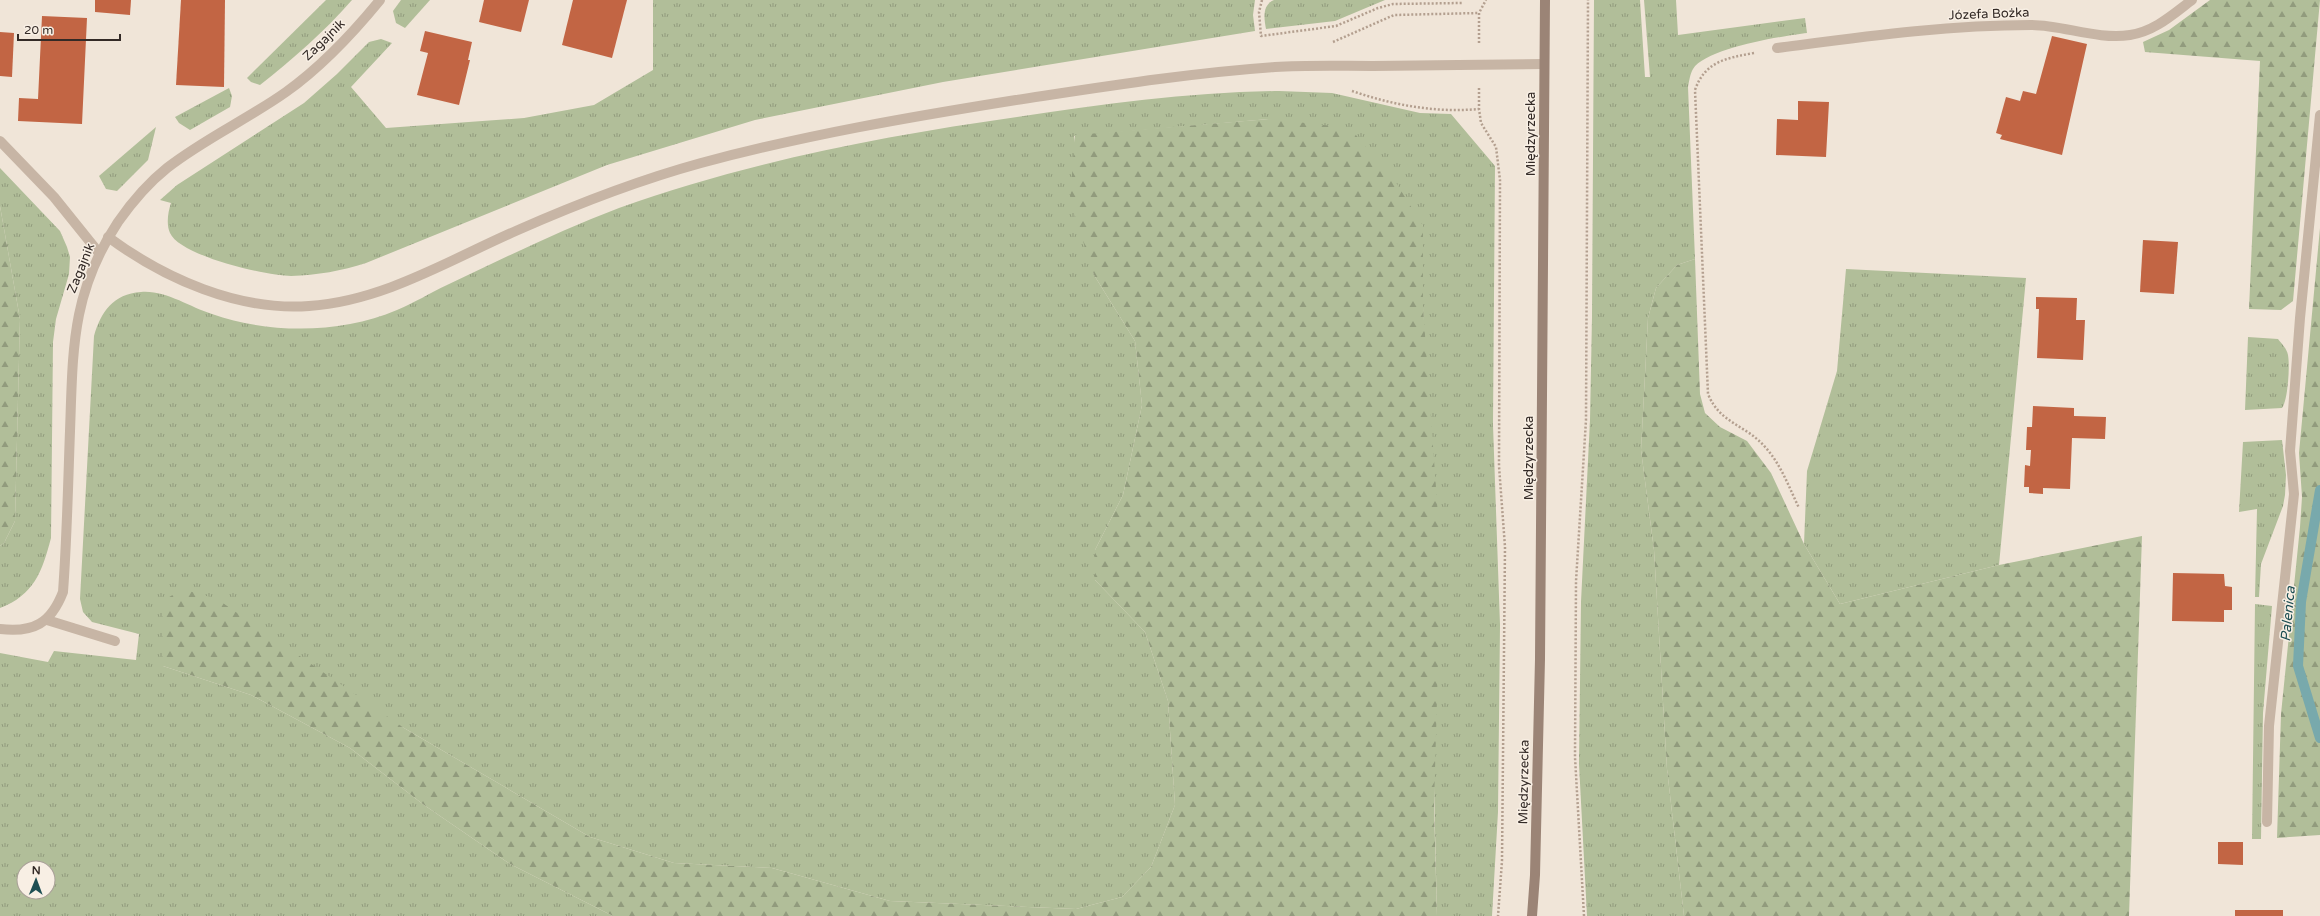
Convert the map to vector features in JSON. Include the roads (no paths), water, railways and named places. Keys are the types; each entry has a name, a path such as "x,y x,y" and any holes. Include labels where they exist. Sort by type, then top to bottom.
{"main road":[{"name":"Międzyrzecka","path":"1532,916 1535,875 1540,651 1545,0"},
{"path":"1535,875 1535,916"}],"street":[{"name":"Zagajnik","path":"47,620 56,609 63,592 72,351 77,320 86,284 99,252 129,206 154,179 180,158 288,90 338,46 380,0"},
{"name":"Józefa Bożka","path":"1777,48 1913,31 1971,26 2032,25 2116,36 2130,35 2148,31 2161,24 2192,0"},
{"path":"108,237 158,269 208,291 234,298 285,307 339,303 368,296 403,282 522,228 607,195 697,164 806,137 903,118 1133,82 1214,72 1280,67 1544,64"},
{"path":"2267,822 2270,726 2294,494 2290,451 2298,333 2320,115"},
{"path":"0,141 54,197 99,252"},
{"path":"0,629 26,629 47,620 115,641"}],"waterway":[{"name":"Palenica","path":"2320,490 2301,602 2298,666 2320,738"}]}
